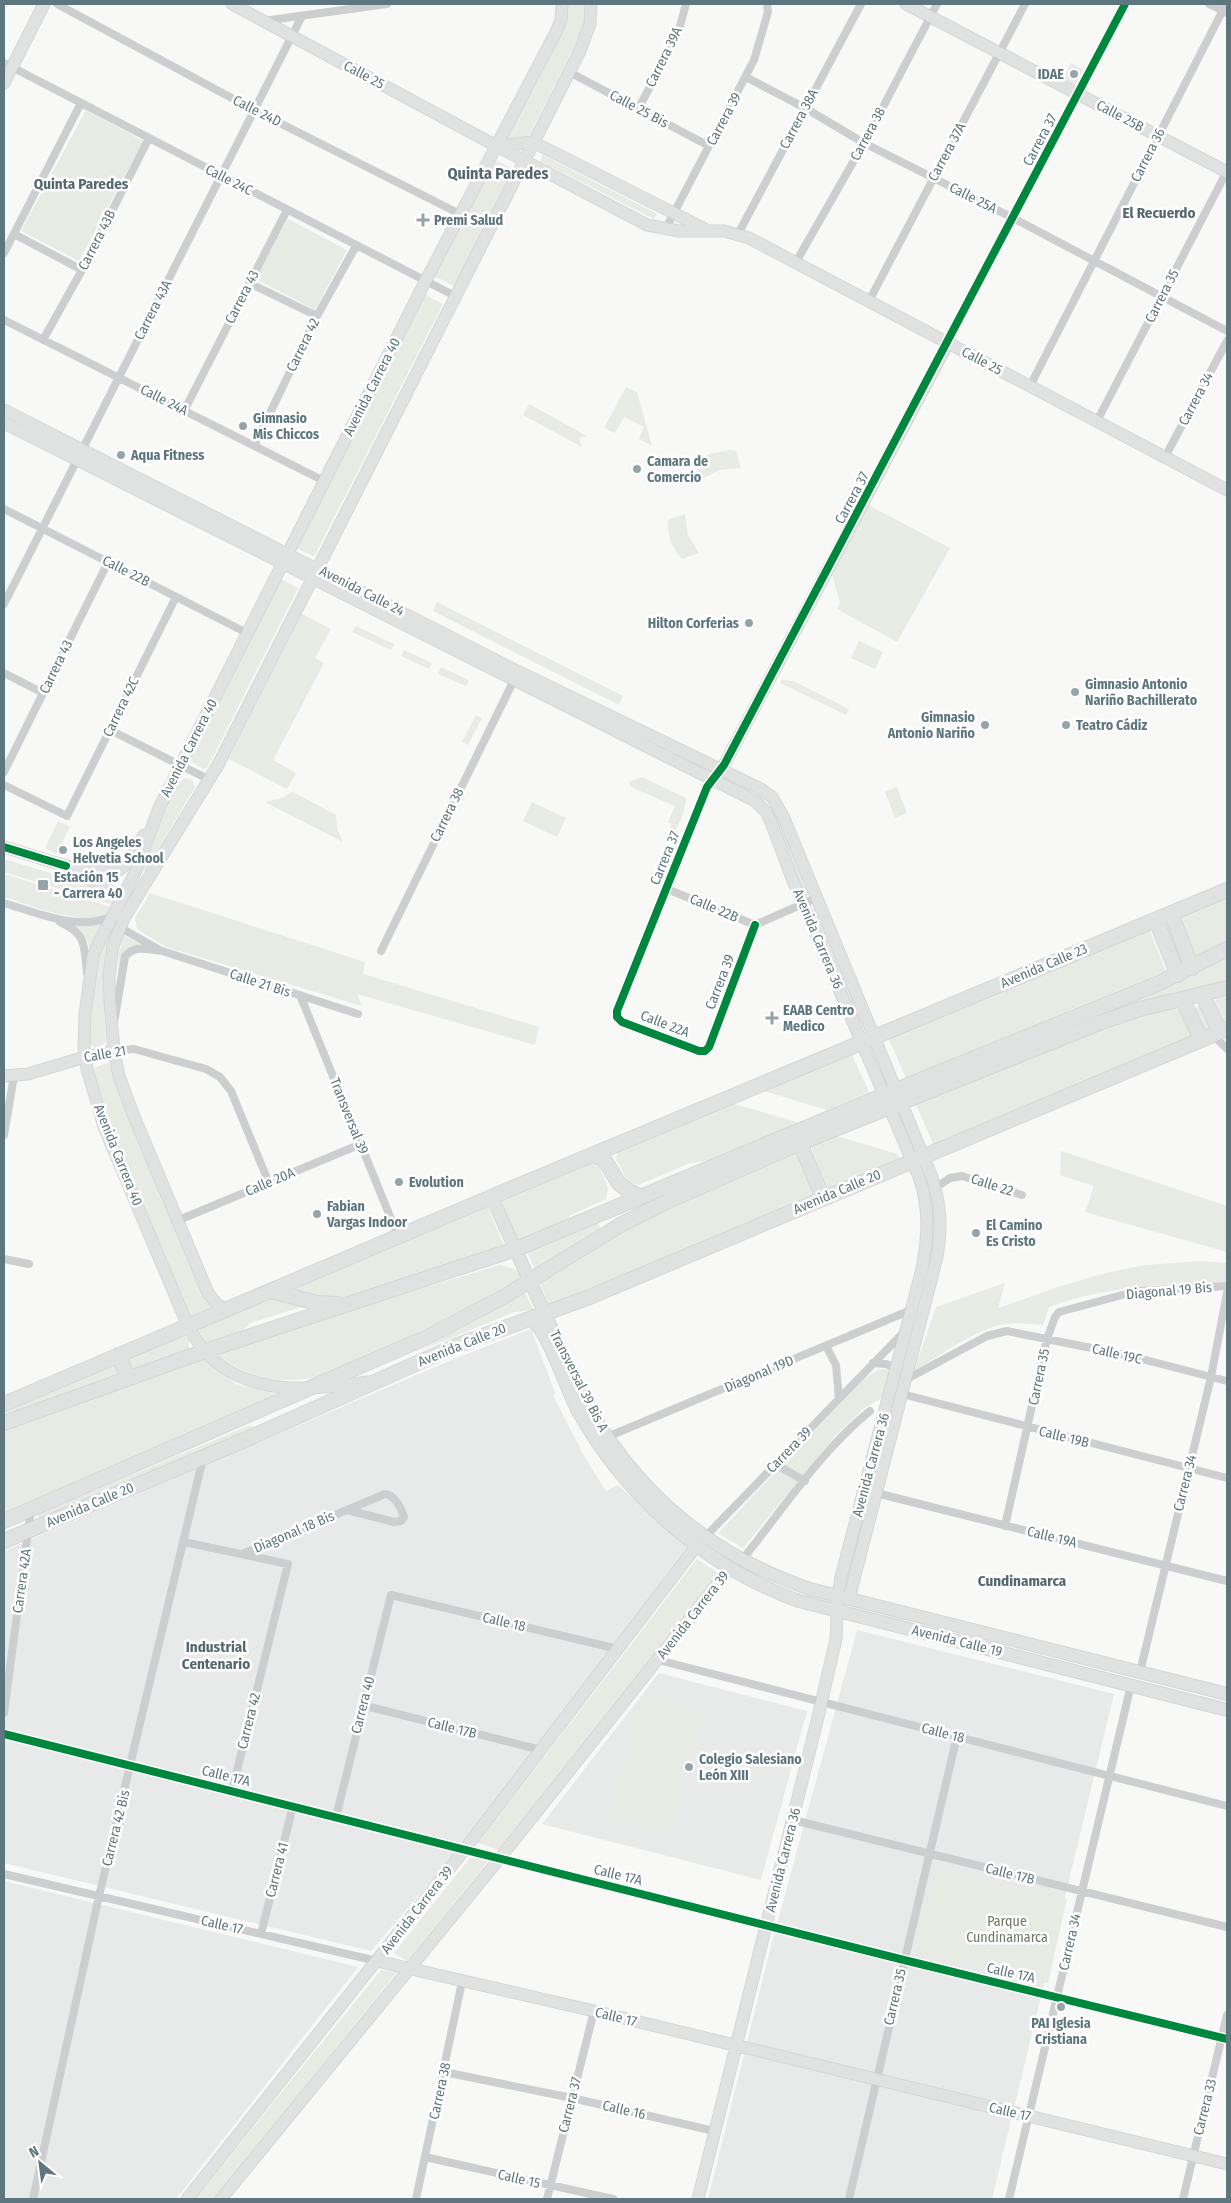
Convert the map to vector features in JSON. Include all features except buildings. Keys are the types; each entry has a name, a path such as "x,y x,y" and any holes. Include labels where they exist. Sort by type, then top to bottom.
{"highway":[{"name":"Avenida Calle 23","path":"868,1040 1227,890"},
{"path":"1171,914 1192,968"},
{"path":"1156,920 1178,975"},
{"path":"893,1099 1178,975 1227,949"},
{"path":"4,1423 205,1351 516,1249 641,1197 893,1099 1099,1023 1140,1009 1227,988"},
{"path":"1202,994 1215,1034"},
{"path":"1182,999 1215,1034"},
{"path":"917,1158 1215,1034"},
{"path":"4,1404 398,1236 868,1040"},
{"name":"Avenida Calle 20","path":"4,1521 425,1338 477,1312 622,1224 666,1202 800,1143 893,1099"},
{"path":"800,1143 823,1198"},
{"path":"593,1155 603,1158 616,1182 621,1187 641,1197"},
{"name":"Avenida Calle 20","path":"4,1541 203,1458 473,1339 545,1314 917,1158"},
{"path":"271,1291 317,1303 350,1304"},
{"path":"379,1380 425,1338"},
{"path":"118,1356 128,1378"},
{"path":"250,1414 274,1427"}],"main road":[{"path":"4,83 8,65 44,4"},
{"name":"Calle 25","path":"232,4 647,225 665,230 707,230 738,234 796,262 1227,490"},
{"name":"Avenida Carrera 40","path":"379,1380 311,1387 275,1388 256,1383 225,1368 205,1351 188,1326 98,1110 85,1056 84,1024 89,985 94,956 111,917 135,874 154,820 180,766 425,282 557,30 561,20 562,4"},
{"path":"226,1310 217,1304 208,1293 119,1076 113,1047 109,976 113,946 119,927 210,780 312,579 569,72 588,31 591,18 591,4"},
{"name":"Calle 25B","path":"906,4 1227,172"},
{"path":"496,146 533,142"},
{"name":"Calle 25","path":"533,142 707,230"},
{"name":"Carrera 37","path":"713,780 948,343"},
{"name":"Avenida Calle 24","path":"4,410 79,455 282,564 713,780"},
{"name":"Avenida Calle 24","path":"4,423 79,455 317,568 511,668 720,770"},
{"name":"Avenida Carrera 36","path":"720,770 761,789 772,797 783,816 816,898 868,1040"},
{"name":"Avenida Carrera 36","path":"698,2199 793,1820 836,1639 838,1611 876,1493 940,1242 940,1214 936,1188 917,1158 868,1040 803,904 766,812 755,801 713,780"},
{"path":"4,847 66,866 108,873 117,872 126,865 154,820"},
{"path":"66,866 122,898"},
{"name":"Calle 21","path":"9,1076 42,1071 113,1047"},
{"name":"Avenida Carrera 36","path":"843,1598 895,1373 922,1269 928,1225 917,1158"},
{"name":"Transversal 39 Bis A","path":"492,1197 587,1404 608,1437 644,1485 680,1518 701,1541"},
{"name":"Transversal 39 Bis A","path":"531,1318 541,1330 584,1422 616,1469 649,1505 701,1541"},
{"path":"895,1373 905,1380"},
{"name":"Avenida Calle 19","path":"701,1541 790,1582 843,1598 1227,1694"},
{"name":"Avenida Calle 19","path":"701,1541 730,1568 789,1597 1227,1710"},
{"name":"Avenida Carrera 39","path":"187,2199 465,1849 701,1541"},
{"name":"Avenida Carrera 39","path":"221,2199 500,1858 730,1568"},
{"name":"Calle 17","path":"377,1961 594,2011 1227,2164"}],"street":[{"name":"Calle 24D","path":"57,4 254,110 460,214"},
{"path":"263,21 387,4"},
{"name":"Carrera 39A","path":"638,108 676,37 686,4"},
{"name":"Carrera 39","path":"665,230 746,77 760,44 768,12 767,4"},
{"name":"Carrera 38A","path":"738,234 861,4"},
{"name":"Carrera 38","path":"796,262 864,143 937,4"},
{"name":"Carrera 37A","path":"869,301 1025,4"},
{"name":"Carrera 37","path":"948,343 1126,4"},
{"path":"1210,4 1225,9"},
{"name":"Carrera 36","path":"1030,386 1225,9"},
{"name":"Carrera 43A","path":"4,604 302,16"},
{"name":"Calle 24C","path":"8,65 455,296"},
{"name":"Calle 25 Bis","path":"569,72 709,146"},
{"name":"Calle 25A","path":"746,77 805,108 864,143 1013,218 1227,331"},
{"path":"4,253 81,103"},
{"name":"Carrera 43B","path":"43,340 82,270 149,138"},
{"name":"Carrera 35","path":"1097,421 1227,172"},
{"name":"Carrera 43","path":"184,411 287,210"},
{"path":"14,234 82,270"},
{"name":"Carrera 42","path":"254,446 317,316 356,246"},
{"path":"249,283 317,316"},
{"name":"Calle 24A","path":"4,320 324,481"},
{"name":"Carrera 34","path":"1165,457 1227,340"},
{"name":"Calle 22B","path":"4,509 247,633"},
{"name":"Carrera 43","path":"4,772 108,562"},
{"name":"Carrera 42C","path":"4,785 67,816 176,597"},
{"path":"4,673 43,693"},
{"name":"Carrera 38","path":"381,951 514,680"},
{"path":"110,730 210,780"},
{"name":"Carrera 37","path":"617,1011 707,787 713,780"},
{"name":"Calle 22B","path":"667,889 755,925 816,898"},
{"path":"4,903 73,927 80,935 84,948 89,985"},
{"path":"51,918 91,923 111,917"},
{"name":"Carrera 39","path":"709,1047 755,925"},
{"name":"Calle 21 Bis","path":"119,927 162,952"},
{"name":"Calle 21 Bis","path":"113,1047 117,1000 124,957 134,948 162,952 358,1014"},
{"name":"Transversal 39","path":"300,995 398,1236"},
{"name":"Calle 22A","path":"617,1011 619,1020 699,1051 705,1051 709,1047"},
{"path":"1215,1034 1227,1048"},
{"name":"Calle 21","path":"113,1047 134,1049 206,1069 220,1077 231,1091 269,1182"},
{"path":"4,1135 9,1076"},
{"name":"Calle 20A","path":"179,1220 361,1144"},
{"name":"Calle 22","path":"936,1188 950,1178 962,1176 1022,1195"},
{"path":"4,1259 29,1264"},
{"name":"Diagonal 19 Bis","path":"1055,1317 1064,1309 1137,1291 1227,1286"},
{"name":"Carrera 34","path":"1140,1672 1211,1377 1227,1294"},
{"name":"Diagonal 19D","path":"608,1437 911,1310"},
{"name":"Carrera 35","path":"1005,1526 1047,1339 1055,1317"},
{"name":"Carrera 39","path":"701,1541 906,1330"},
{"name":"Calle 19C","path":"905,1380 987,1336 1007,1332 1126,1355 1227,1381"},
{"path":"826,1346 836,1365 839,1399"},
{"path":"873,1363 886,1364 895,1373"},
{"name":"Calle 19B","path":"902,1394 1227,1478"},
{"path":"742,1560 852,1426 870,1411"},
{"name":"Carrera 42 Bis","path":"32,2199 99,1896 203,1458"},
{"path":"775,1464 805,1482"},
{"name":"Calle 19A","path":"876,1493 1227,1582"},
{"name":"Diagonal 18 Bis","path":"242,1554 385,1494 390,1494 404,1514 404,1517 401,1521 394,1522 347,1510"},
{"name":"Carrera 42A","path":"4,1712 32,1509"},
{"path":"184,1542 242,1554"},
{"name":"Carrera 42","path":"232,1791 288,1564 242,1554"},
{"name":"Calle 18","path":"391,1595 618,1649"},
{"name":"Carrera 40","path":"336,1817 391,1595"},
{"name":"Calle 18","path":"658,1660 1227,1806"},
{"name":"Carrera 34","path":"1012,2199 1028,2117 1131,1685"},
{"name":"Calle 17B","path":"362,1706 541,1750"},
{"name":"Calle 17A","path":"4,1734 767,1926 1224,2038"},
{"name":"Carrera 35","path":"849,2199 957,1736"},
{"name":"Carrera 41","path":"261,1934 293,1806"},
{"name":"Calle 17B","path":"793,1820 1227,1927"},
{"name":"Calle 17","path":"4,1874 377,1961"},
{"name":"Carrera 38","path":"416,2199 462,1982"},
{"name":"Carrera 37","path":"547,2199 594,2011"},
{"name":"Carrera 33","path":"1183,2199 1224,2038 1227,2015"},
{"name":"Calle 16","path":"444,2072 714,2130"},
{"name":"Calle 15","path":"426,2157 613,2199"}],"shaded area":[{"name":"IDAE","path":"1071,63 1084,70 1074,86 1062,80"},
{"path":"531,1329 555,1392 554,1397 584,1456 606,1491 618,1485 684,1543 686,1548 466,1840 371,1951 4,1863 4,1551 454,1359"},
{"path":"857,1630 1114,1694 992,2199 708,2199 770,1950"},
{"name":"Colegio Salesiano León XIII","path":"659,1673 807,1711 761,1880 542,1824"},
{"path":"4,1881 358,1967 176,2199 4,2199"}],"green space":[{"path":"566,4 585,4 586,15 582,33 528,137 512,140 505,137"},
{"path":"86,110 143,141 79,261 21,231"},
{"path":"543,155 657,214 654,219 540,161"},
{"path":"495,160 514,169 454,286 434,276"},
{"path":"288,219 347,250 315,310 256,279"},
{"path":"424,294 443,304 314,557 296,548"},
{"path":"626,387 637,392 652,446 639,439 644,427 624,417 615,433 604,428"},
{"path":"529,404 587,436 579,438 582,447 523,415"},
{"path":"730,450 736,451 741,468 719,470 700,480 695,463 709,454"},
{"path":"868,505 950,548 897,642 837,609 840,603 832,574"},
{"path":"685,514 688,535 699,553 682,559 671,541 668,531 668,520"},
{"path":"281,579 298,588 207,768 203,769 192,762 190,758"},
{"path":"437,602 623,696 619,705 433,611"},
{"path":"302,614 331,629 315,658 324,663 273,760 296,773 287,789 229,759"},
{"path":"356,626 394,644 391,650 352,632"},
{"path":"859,641 883,652 875,669 851,658"},
{"path":"404,650 432,663 429,669 401,656"},
{"path":"441,667 469,680 466,686 438,674"},
{"path":"781,680 793,681 849,709 846,715 780,683"},
{"path":"476,715 482,718 468,745 462,742"},
{"path":"642,777 686,798 684,812 674,834 669,831 672,824 668,822 675,806 631,787 629,782"},
{"path":"185,778 192,780 195,787 145,871 142,870 167,805 179,783"},
{"path":"730,780 762,798 774,811 809,894 804,896 775,823 729,784"},
{"path":"897,787 907,813 895,818 885,792"},
{"path":"293,792 336,815 337,828 343,842 265,802 282,798"},
{"path":"532,802 566,818 557,837 523,821"},
{"path":"58,821 70,827 56,854 45,848"},
{"path":"4,859 93,886 112,894 113,905 4,872"},
{"path":"4,874 111,907 107,917 94,918 68,916 42,909 4,897"},
{"path":"150,893 365,962 363,974 539,1027 535,1045 357,994 362,1006 166,947 137,929 135,918"},
{"path":"1227,896 1227,943 1196,961 1179,916"},
{"path":"816,908 862,1020 858,1022 811,910"},
{"path":"115,919 117,919 108,949 104,979 106,1041 101,1047 95,1048 89,1042 92,996 97,961"},
{"path":"74,925 102,925 90,952 87,939"},
{"path":"1149,929 1166,971 906,1078 888,1037"},
{"path":"124,936 149,948 132,949 124,954 117,981 119,954"},
{"path":"1227,957 1227,982 1176,993 1102,1016 1101,1012 1162,988"},
{"path":"1227,997 1227,1022 1224,1023 1214,1000"},
{"path":"1201,1006 1212,1029 1204,1032 1193,1008"},
{"path":"1175,1008 1181,1011 1195,1036 934,1146 916,1104 1119,1021"},
{"path":"852,1055 869,1092 827,1110 764,1091"},
{"path":"107,1063 110,1065 128,1115 200,1288 216,1309 191,1320 109,1123 94,1070 96,1067"},
{"path":"731,1103 800,1123 714,1160 690,1163 638,1185 628,1182 616,1159 617,1153"},
{"path":"837,1136 897,1154 900,1160 828,1190 811,1146"},
{"path":"1061,1151 1227,1206 1227,1252 1085,1212 1094,1186 1060,1175"},
{"path":"797,1152 815,1195 550,1308 540,1283 570,1263 632,1227"},
{"path":"594,1161 598,1163 608,1188 606,1199 571,1215 562,1224 518,1240 501,1200"},
{"path":"487,1205 504,1246 344,1297 316,1298 290,1286"},
{"path":"598,1223 601,1229 535,1269 527,1252"},
{"path":"1200,1261 1227,1263 1227,1283 1159,1285 1092,1294 1049,1307 1043,1325 1008,1324 986,1330 965,1340 914,1371 936,1307 1005,1283 998,1308 1058,1287 1104,1274 1140,1266"},
{"path":"500,1265 517,1270 523,1277 412,1335 324,1375 291,1380 271,1379 243,1370 218,1354 324,1318"},
{"path":"525,1293 534,1310 515,1312 419,1351"},
{"path":"269,1298 304,1306 250,1323 242,1331 206,1343 196,1326"},
{"path":"183,1334 189,1340 189,1349 137,1369 128,1364 127,1357"},
{"path":"204,1359 236,1384 276,1394 4,1514 4,1430"},
{"path":"113,1363 119,1371 116,1375 4,1416 4,1409"},
{"path":"885,1369 891,1371 885,1396 863,1409 835,1436 743,1548 718,1533 863,1380 876,1371"},
{"path":"248,1426 266,1427 40,1522 38,1514"},
{"path":"697,1559 718,1573 499,1850 478,1843"},
{"path":"643,1695 704,1713 669,1833 608,1815"},
{"path":"470,1858 488,1861 407,1961 394,1953"},
{"name":"Parque Cundinamarca","path":"936,1869 1067,1899 1048,1983 916,1953"},
{"path":"381,1970 397,1972 214,2199 195,2199"}],"cycle path":[{"path":"755,925 709,1047 705,1051 699,1051 622,1022 617,1017 617,1011 707,787 724,765 1125,4"},
{"path":"4,847 66,866"},
{"path":"4,1734 904,1960 1227,2039"}],"place":[{"name":"IDAE","path":"1074,74"},
{"name":"Premi Salud","path":"423,220"},
{"name":"Gimnasio Mis Chiccos","path":"243,426"},
{"name":"Aqua Fitness","path":"121,455"},
{"name":"Camara de Comercio","path":"637,469"},
{"name":"Hilton Corferias","path":"749,623"},
{"name":"Gimnasio Antonio Nariño Bachillerato","path":"1075,692"},
{"name":"Gimnasio Antonio Nariño","path":"985,725"},
{"name":"Teatro Cádiz","path":"1066,725"},
{"name":"Los Angeles Helvetia School","path":"63,850"},
{"name":"Estación 15 - Carrera 40","path":"43,885"},
{"name":"EAAB Centro Medico","path":"772,1018"},
{"name":"Evolution","path":"399,1182"},
{"name":"Fabian Vargas Indoor","path":"317,1214"},
{"name":"El Camino Es Cristo","path":"976,1233"},
{"name":"Colegio Salesiano León XIII","path":"689,1767"},
{"name":"PAI Iglesia Cristiana","path":"1061,2007"}],"district":[{"name":"Quinta Paredes","path":"498,173"},
{"name":"Quinta Paredes","path":"81,184"},
{"name":"El Recuerdo","path":"1159,213"},
{"name":"Cundinamarca","path":"1022,1581"},
{"name":"Industrial Centenario","path":"216,1656"}]}
